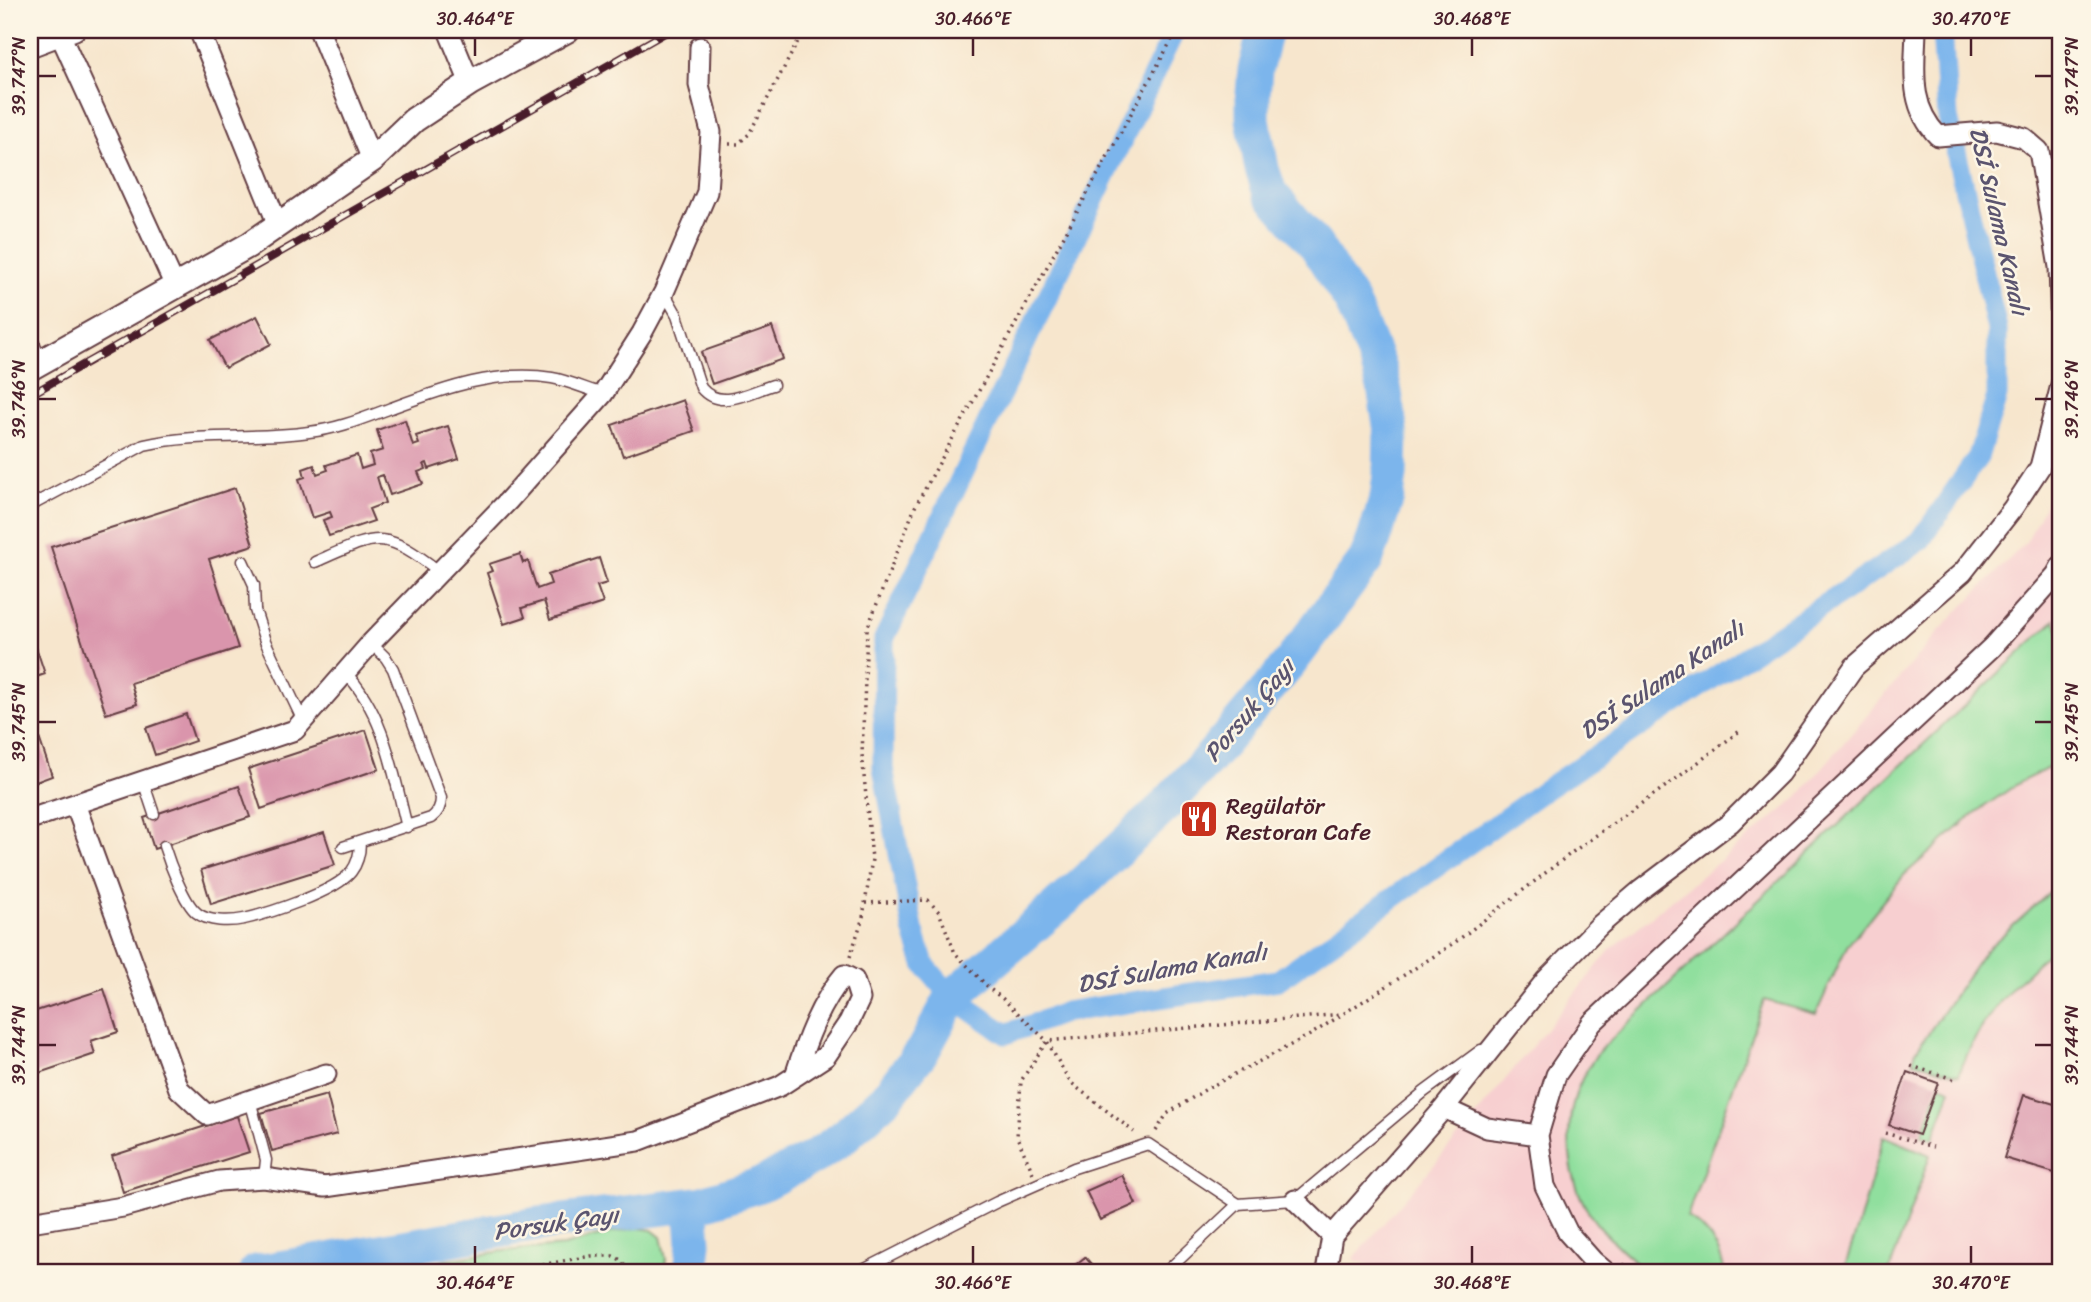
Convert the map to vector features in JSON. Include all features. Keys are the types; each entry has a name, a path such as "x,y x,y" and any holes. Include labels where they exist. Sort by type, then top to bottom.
{"street":[{"path":"199,30 278,225"},
{"path":"319,30 372,160"},
{"path":"448,30 470,83"},
{"path":"32,359 249,246 372,160 414,120 470,83 567,30"},
{"path":"1916,30 1914,87 1924,122 1938,136 1997,131 2024,138 2039,151 2059,267 2061,331"},
{"path":"30,47 65,32 175,286"},
{"path":"30,819 295,730 371,643 545,461 603,394 642,333 664,292 707,191 711,132 699,85 700,47"},
{"path":"1326,1272 1332,1236 1444,1108 1546,980 1600,925 1641,890 1730,823 1780,773 1854,667 1963,572 2013,508 2040,467 2061,385"},
{"path":"1611,1265 1593,1261 1568,1233 1545,1186 1538,1135 1556,1075 1592,1023 1992,647 2061,566"},
{"path":"75,804 179,1089 207,1115 326,1074"},
{"path":"30,1222 123,1207 219,1181 264,1178 325,1187 638,1141 780,1086 826,1056 849,1022 860,999 854,980 844,975 830,991 795,1076"},
{"path":"1444,1108 1487,1128 1538,1135"},
{"path":"1295,1200 1332,1236"}],"lane":[{"path":"664,292 677,315 701,388 706,394 724,401 773,385"},
{"path":"30,506 144,445 189,437 255,437 326,430 443,390 495,376 523,375 555,379 603,394"},
{"path":"315,562 363,541 386,540 409,548 440,572"},
{"path":"243,561 254,585 256,610 262,631 303,721"},
{"path":"343,847 407,827 436,814 441,798 393,669 371,643"},
{"path":"345,672 363,693 381,728 407,827"},
{"path":"143,781 154,814"},
{"path":"164,846 175,878 196,913 220,921 242,919 314,895 338,884 355,866 360,842"},
{"path":"859,1272 1039,1183 1074,1168 1148,1144 1238,1204 1295,1200 1424,1092 1499,1038"},
{"path":"250,1100 266,1160 264,1178"},
{"path":"1166,1272 1238,1204"}],"path":[{"path":"709,145 738,144 748,134 804,30"},
{"path":"844,975 863,917 872,859 862,755 867,629 915,507 1177,30"},
{"path":"865,903 928,900 939,912 955,953 1047,1041 1070,1082 1148,1144 1167,1115 1206,1089 1310,1035 1453,944 1574,851 1741,730"},
{"path":"1047,1041 1344,1014"},
{"path":"1039,1183 1017,1137 1021,1081 1047,1041"},
{"path":"1911,1066 1956,1080"},
{"path":"1885,1133 1933,1147"},
{"path":"501,1272 591,1256 613,1256 623,1261 626,1272"},
{"path":"1611,1265 1632,1272"}],"shaded area":[{"path":"2049,30 2061,30 2061,82"},
{"path":"2061,472 2061,1272 1388,1272 1353,1259 1471,1122 1610,950 1795,800 1939,631 2027,541"}],"green space":[{"path":"2055,620 2061,635 2061,762 2020,782 1975,813 1904,875 1847,946 1816,1014 1764,1000 1687,1217 1701,1227 1712,1240 1723,1263 1724,1272 1647,1272 1620,1249 1596,1223 1578,1191 1569,1133 1575,1096 1590,1065 1599,1051"},
{"path":"2061,886 2061,942 2029,970 2001,1001 1976,1036 1959,1075 1913,1061 1916,1051 1984,952 2048,894"},
{"path":"1940,1085 1951,1089 1933,1139 1922,1135"},
{"path":"1884,1136 1930,1155 1889,1272 1843,1272 1859,1224"},
{"path":"638,1228 652,1230 661,1237 666,1259 664,1272 399,1272 503,1251 564,1246"}],"building":[{"path":"257,316 271,344 225,368 210,340"},
{"path":"772,327 783,359 712,384 701,352"},
{"path":"683,400 694,431 623,456 612,425"},
{"path":"405,420 413,446 419,444 416,436 448,426 459,459 429,469 427,463 424,464 426,469 418,472 423,484 390,495 383,475 377,477 385,503 369,509 374,521 329,536 323,520 332,517 330,512 312,518 299,479 305,477 303,469 314,465 317,474 328,470 326,465 357,455 361,469 373,465 370,454 383,450 377,430"},
{"path":"235,488 253,545 209,559 238,648 131,683 137,704 106,714 51,547"},
{"path":"520,554 523,563 528,561 537,589 551,584 548,575 599,558 607,583 597,586 603,603 550,620 544,601 522,608 525,617 504,624 487,573 492,571 489,564"},
{"path":"30,629 45,674 30,679"},
{"path":"30,711 52,776 30,784"},
{"path":"186,714 195,741 155,755 146,728"},
{"path":"366,730 379,769 261,809 248,769"},
{"path":"239,786 250,817 154,849 144,818"},
{"path":"324,832 335,865 211,904 201,870"},
{"path":"104,989 118,1032 91,1041 95,1054 36,1074 33,1063 30,1064 30,1013"},
{"path":"1907,1072 1938,1083 1919,1135 1889,1125"},
{"path":"327,1095 337,1134 272,1151 261,1113"},
{"path":"2024,1095 2061,1106 2061,1175 2004,1158"},
{"path":"237,1116 249,1152 123,1192 112,1156"},
{"path":"1122,1175 1136,1204 1100,1220 1086,1191"},
{"path":"1085,1257 1098,1272 1067,1272"}],"waterway":[{"name":"DSİ Sulama Kanalı","path":"1175,30 884,639 883,768 913,929 924,964 952,997 1006,1034 1066,1012 1278,980 1546,789 1920,541 1978,457 1997,396 1997,329 1948,117 1942,30"},
{"name":"Porsuk Çayı","path":"256,1272 539,1224 704,1203 762,1184 816,1156 842,1138 886,1098 923,1050 952,997 1071,894 1164,807 1208,760 1290,663 1366,560 1387,497 1391,431 1378,366 1352,303 1315,244 1270,193 1262,169 1253,119 1253,94 1255,70 1265,30"},
{"name":"Porsuk Çayı","path":"691,1205 694,1243 691,1272"}],"railway":[{"path":"30,395 670,30"}],"place":[{"name":"Regülatör Restoran Cafe","path":"1199,819"}]}
